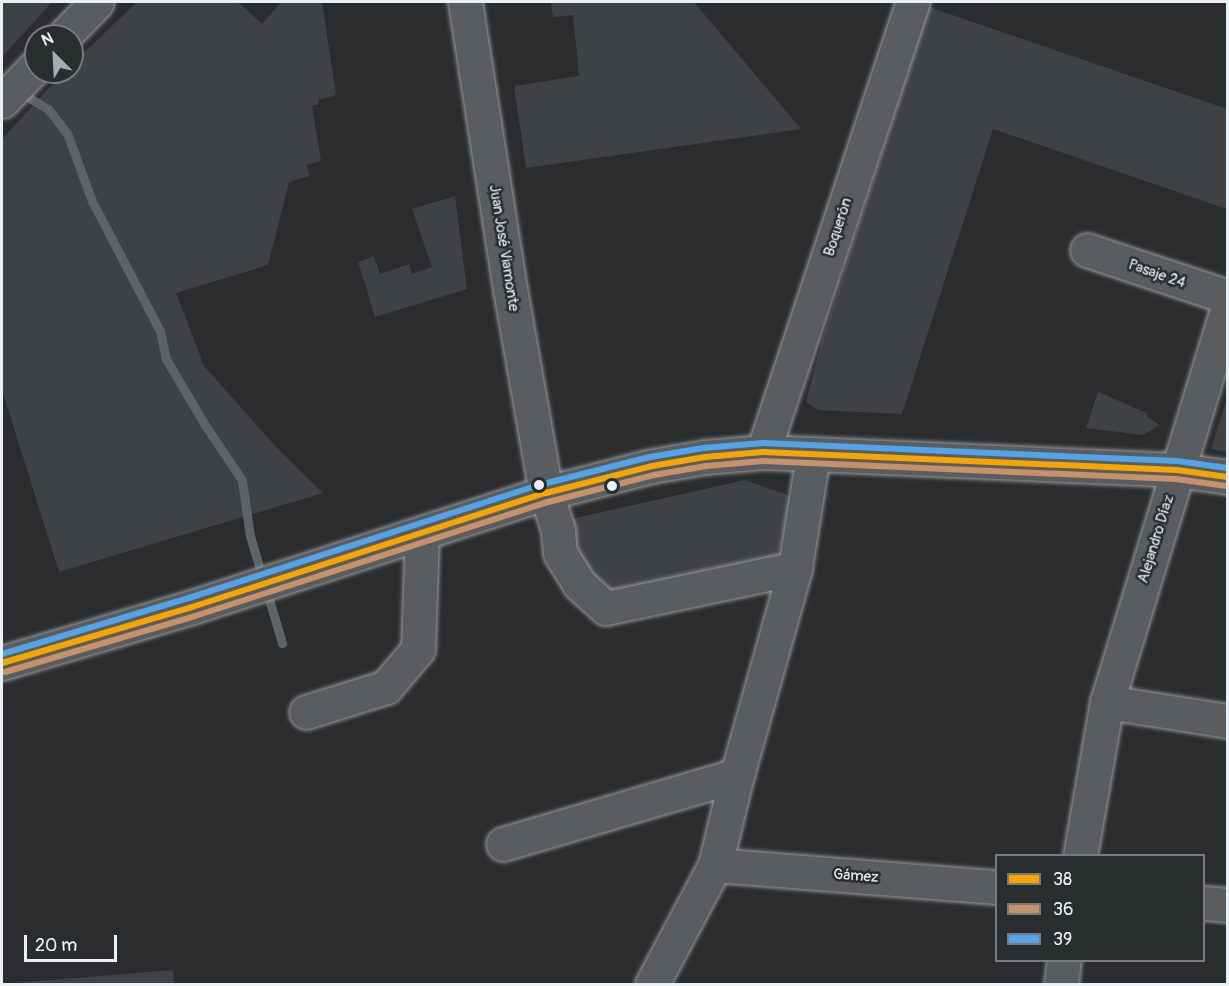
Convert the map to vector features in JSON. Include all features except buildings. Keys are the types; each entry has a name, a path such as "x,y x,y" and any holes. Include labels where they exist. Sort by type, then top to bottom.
{"street":[{"path":"76,24 97,2"},
{"name":"Juan José Viamonte","path":"465,2 546,493 558,531 560,553 579,584 606,608 795,568"},
{"name":"Boquerón","path":"763,452 913,2"},
{"path":"2,101 24,78"},
{"name":"Pasaje 24","path":"1087,250 1227,297"},
{"name":"Alejandro Díaz","path":"1080,854 1107,702 1227,308"},
{"path":"2,663 334,563 546,493 652,466 763,452 1177,470 1227,477"},
{"path":"652,984 716,865 737,775 795,568 813,454"},
{"path":"306,712 386,687 418,649 422,534"},
{"path":"1107,702 1227,721"},
{"path":"503,844 737,775"},
{"name":"Gámez","path":"716,865 995,887"},
{"path":"1205,903 1227,905"},
{"path":"1061,984 1064,962"}],"shaded area":[{"path":"2,2 52,2 32,24 24,24 24,33 2,57"},
{"path":"137,2 238,2 262,24 281,2 322,2 336,95 318,100 319,104 312,106 321,161 306,165 310,176 289,182 268,265 176,293 204,366 279,450 323,493 59,572 2,390 2,139 53,84 84,84 84,53"},
{"path":"694,2 801,129 526,168 514,86 579,76 573,15 553,17 551,3"},
{"path":"929,7 1227,109 1227,209 993,129 902,414 818,410 806,402 823,337"},
{"path":"455,196 467,289 375,317 358,262 374,256 380,274 409,264 412,274 432,267 412,209"},
{"path":"1098,392 1147,413 1147,417 1160,425 1143,435 1086,428"},
{"path":"1227,398 1227,452 1211,449"},
{"path":"745,480 793,497 776,561 613,594 575,560 571,519"},
{"path":"173,970 174,984 2,984"}],"waterway":[{"path":"18,91 48,109 67,133 92,201 160,331 166,359 205,425 242,480 250,536 282,643"}],"transit line":[{"name":"39","path":"2,654 189,598 543,484 650,457 703,448 763,443 1177,461 1228,468"},
{"name":"38","path":"2,663 192,607 546,493 652,466 705,457 763,452 1177,470 1228,477"},
{"name":"36","path":"5,672 195,616 548,502 654,475 706,466 763,461 1176,479 1227,486"}]}
